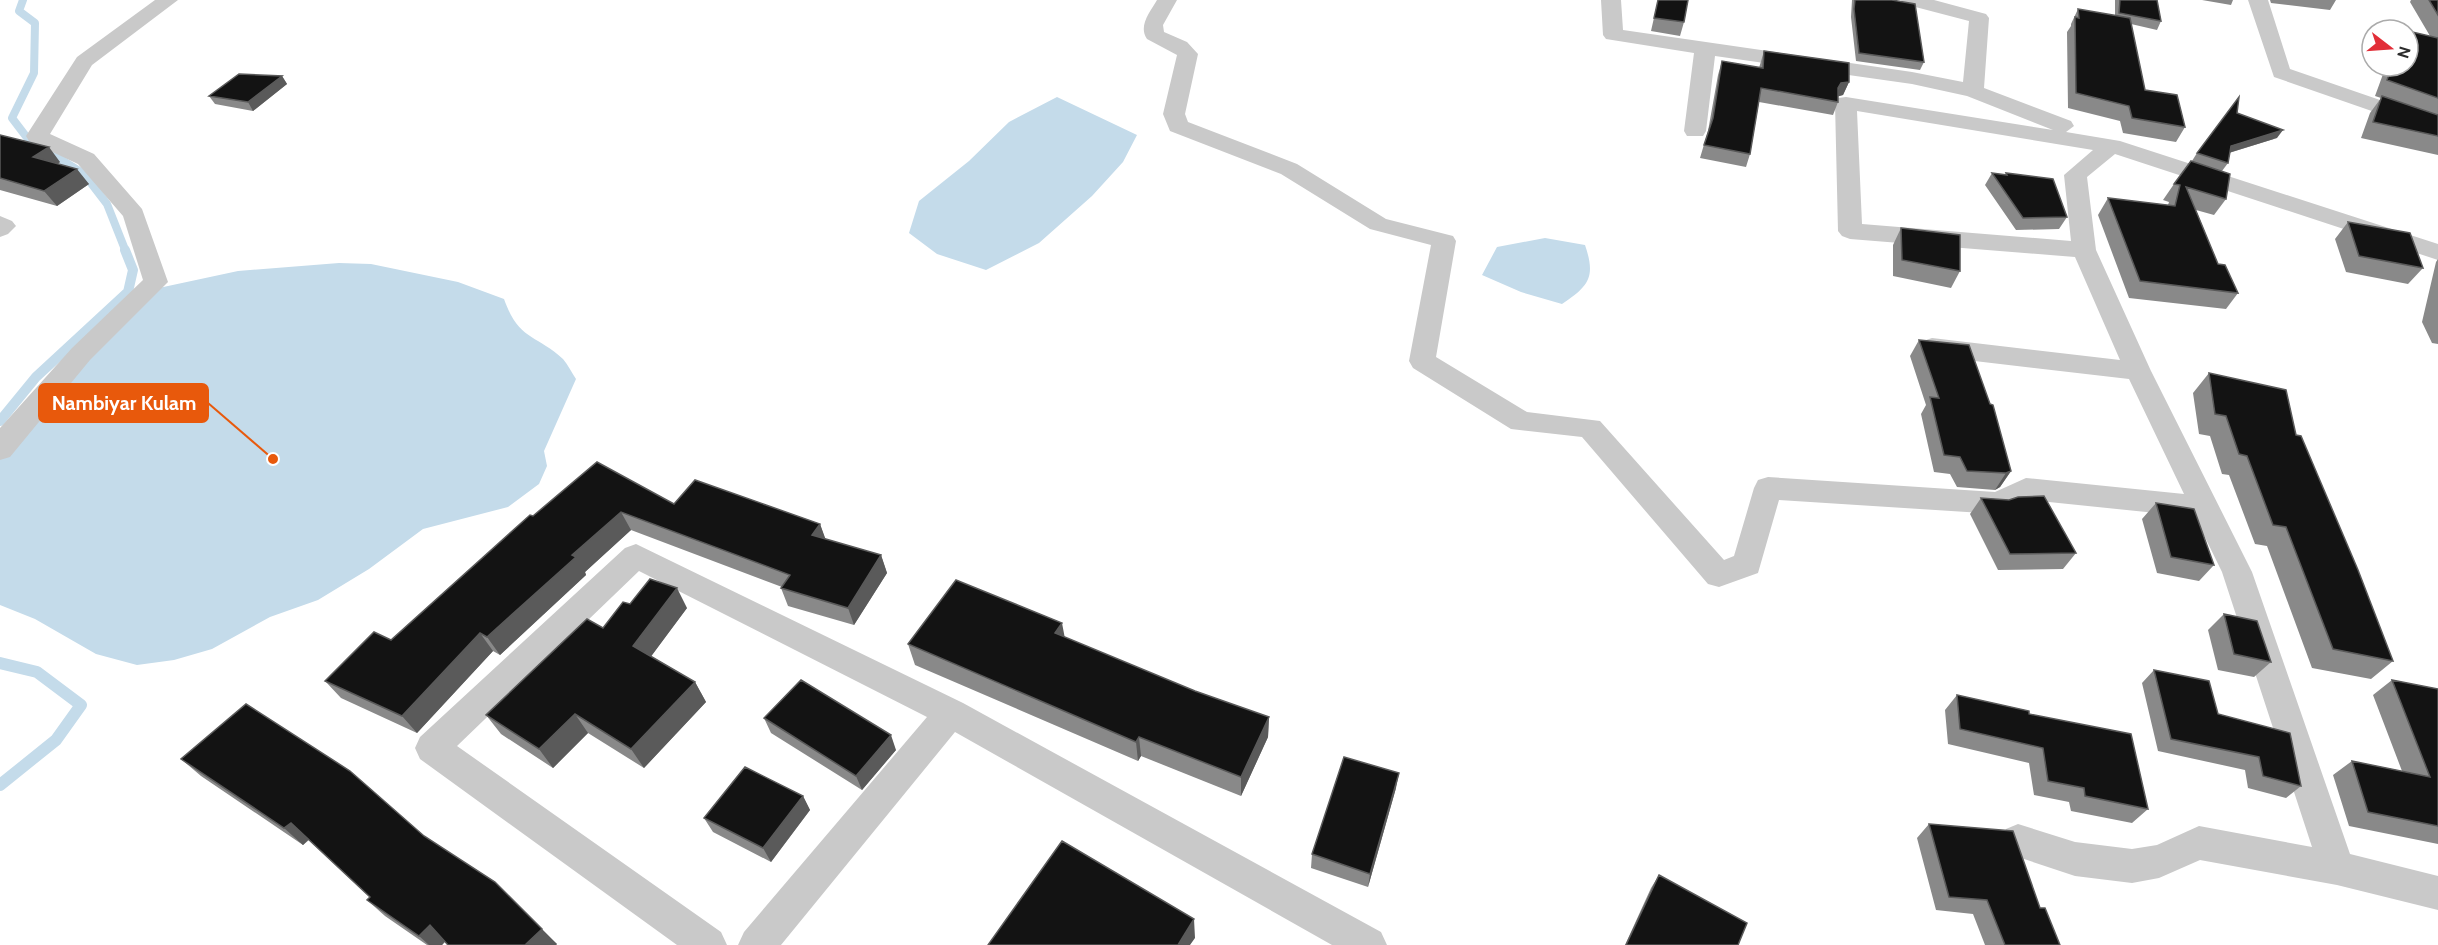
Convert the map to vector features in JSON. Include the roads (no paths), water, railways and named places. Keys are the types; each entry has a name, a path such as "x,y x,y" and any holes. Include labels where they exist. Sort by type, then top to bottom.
{"street":[{"path":"0,450 10,435 81,354 156,282 134,214 87,159 37,135 84,61 168,0"},
{"path":"1167,0 1153,25 1154,35 1180,46 1188,54 1187,69 1174,114 1178,126 1288,169 1378,224 1444,241 1422,361 1521,422 1590,428 1719,575 1747,564 1768,488 1998,503 2026,489 2206,507"},
{"path":"1611,0 1613,34 1705,49 1823,63 1973,91 2112,146 2438,252"},
{"path":"1911,0 1979,18 1973,91"},
{"path":"2258,0 2281,73 2438,126"},
{"path":"1695,131 1705,49"},
{"path":"2084,250 1850,231 1846,103 2112,146"},
{"path":"2112,146 2075,175 2084,250 2138,371 2237,572 2337,868"},
{"path":"0,224 4,226 0,229"},
{"path":"1932,347 2138,371"},
{"path":"708,945 432,748 636,556 951,713 1368,945"},
{"path":"757,945 951,713"},
{"path":"2018,841 2075,859 2132,866 2159,861 2199,843 2337,868 2438,893"}],"water":[{"path":"1057,97 1137,135 1123,162 1092,196 1039,243 986,270 937,254 909,233 919,201 969,161 1009,122"},
{"path":"1545,238 1585,245 1588,256 1590,273 1588,280 1579,292 1562,304 1521,292 1482,275 1497,247"},
{"path":"339,263 371,264 458,282 504,299 510,313 522,330 563,359 576,379 544,451 547,466 539,484 508,507 423,529 369,569 318,600 270,617 212,649 174,660 137,665 96,654 35,619 0,605 0,438 154,289 238,271"}],"waterway":[{"path":"23,0 19,11 35,23 34,73 12,118 28,139 84,174 107,204 126,252"},
{"path":"0,421 36,377 128,292 133,270 125,250"},
{"path":"0,663 37,672 81,705 56,740 0,785"}],"place":[{"name":"Nambiyar Kulam","path":"273,459"}]}
